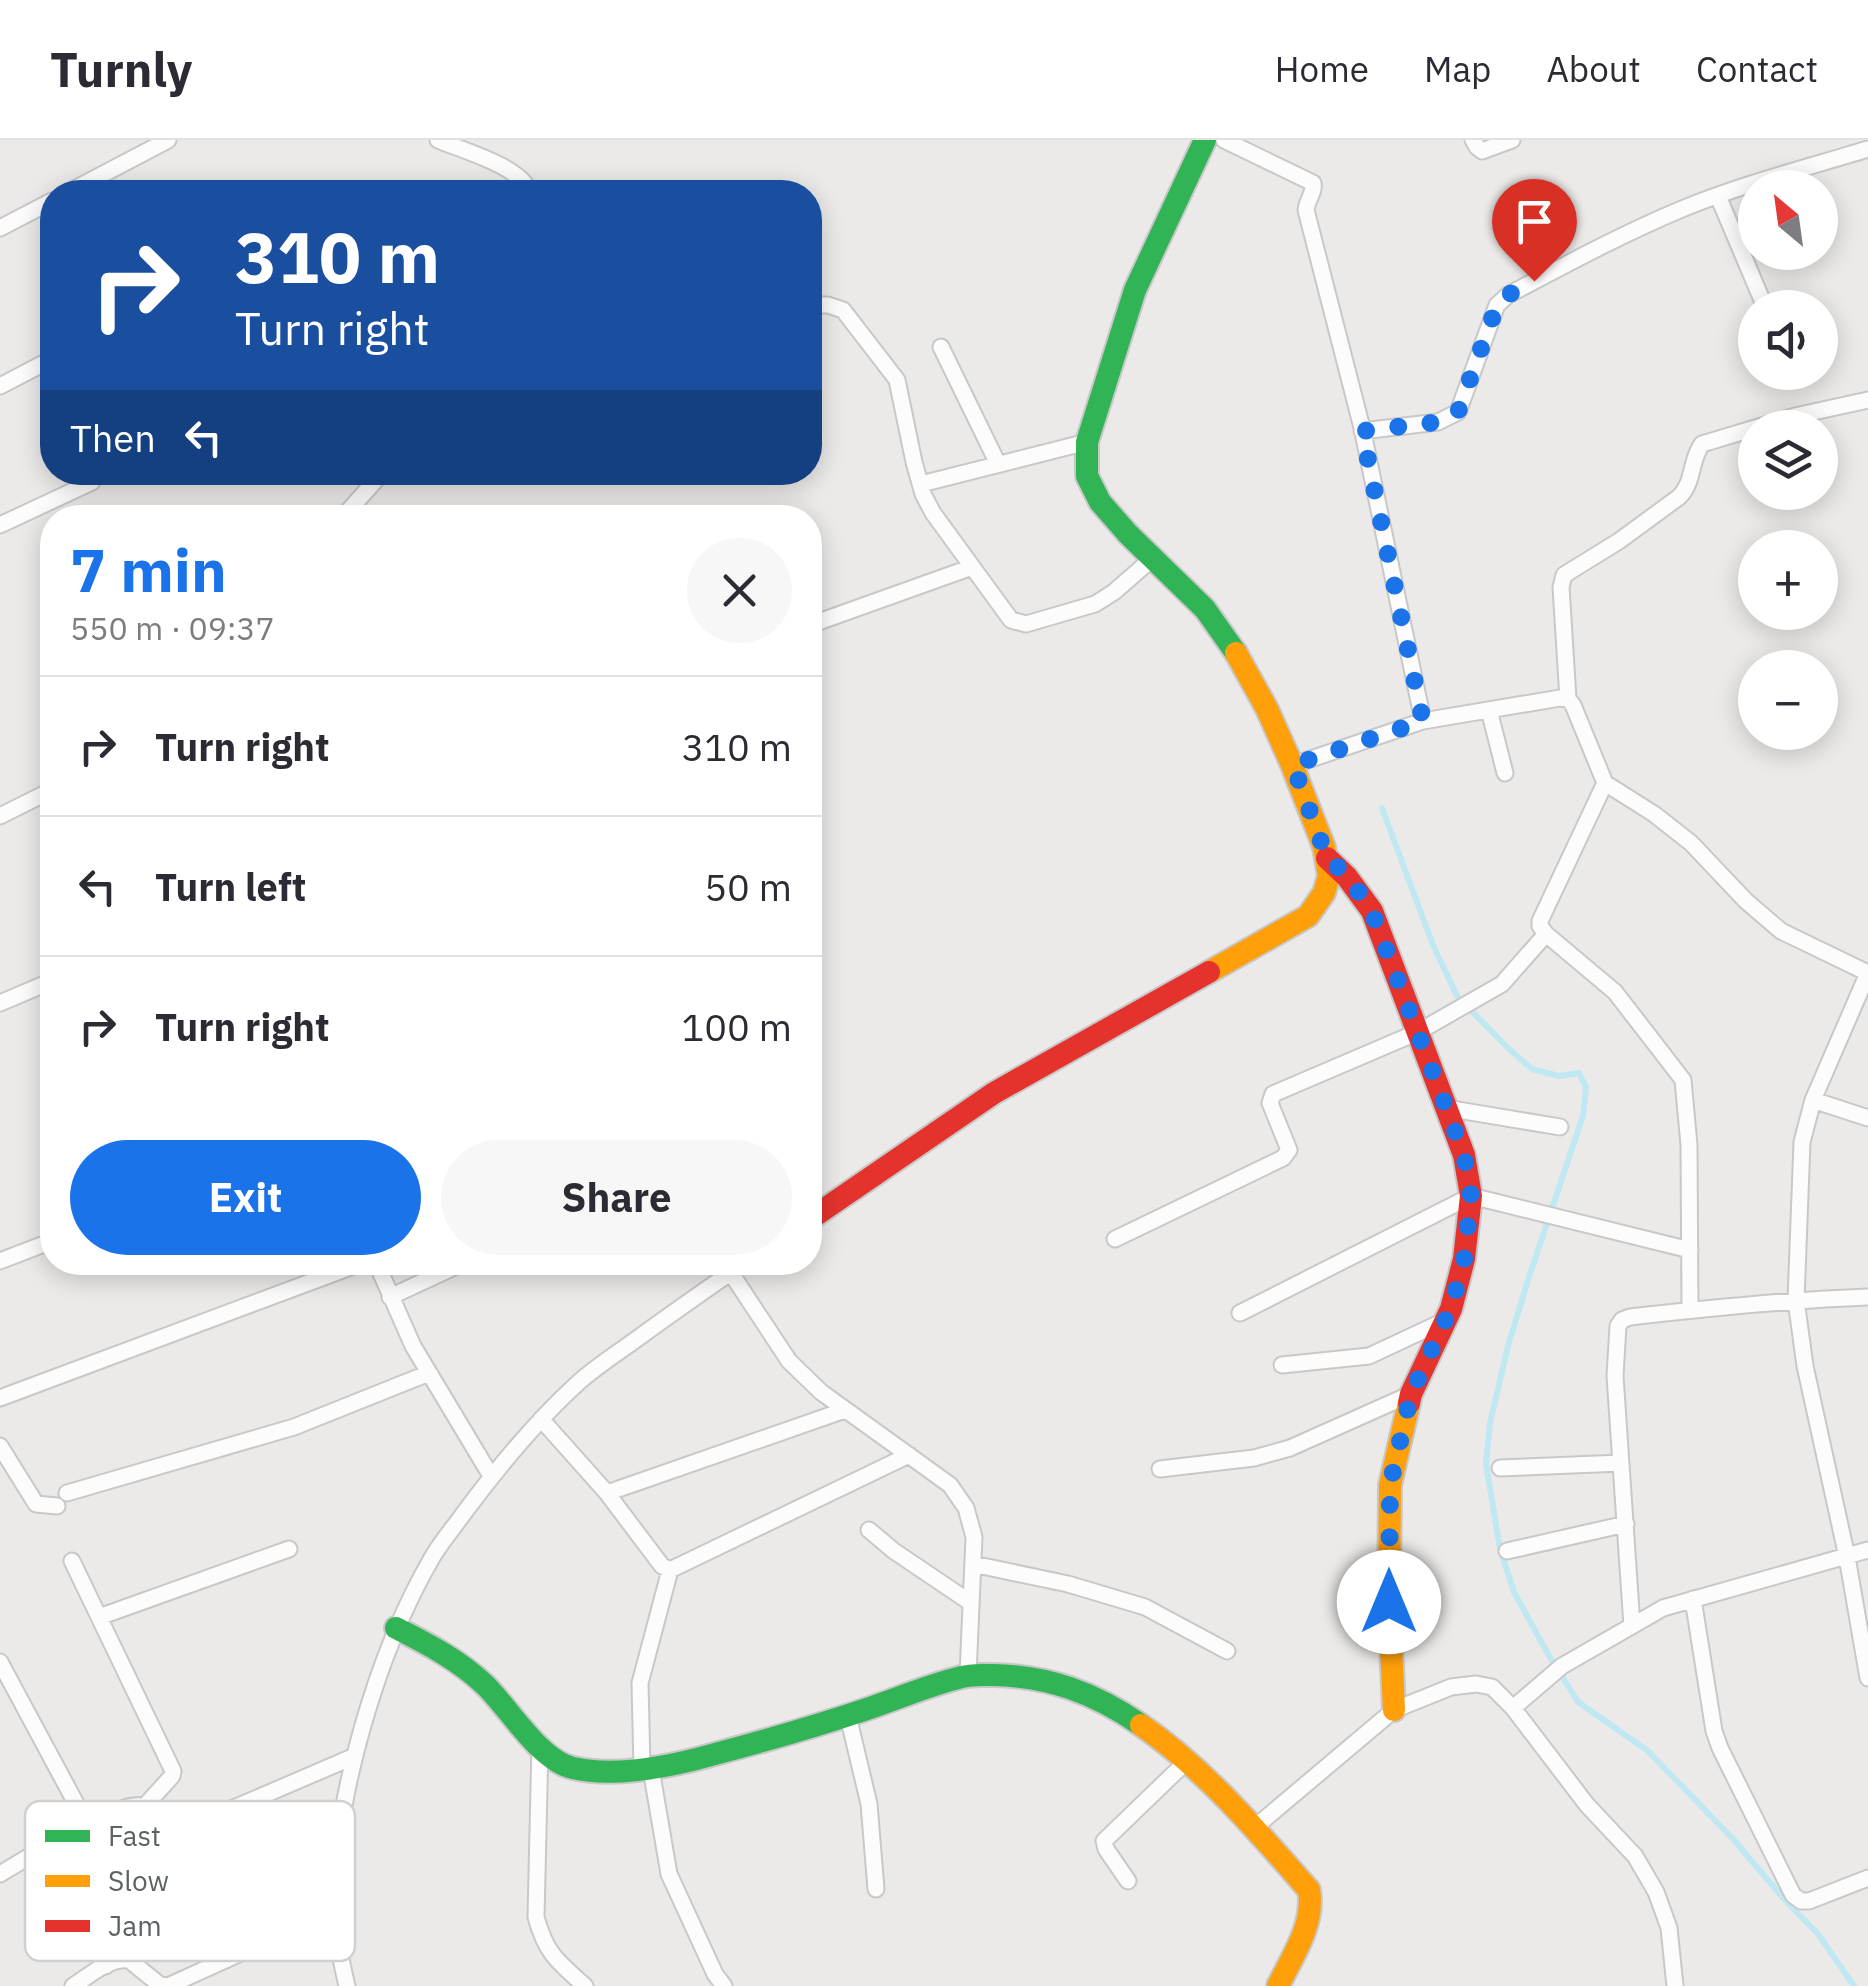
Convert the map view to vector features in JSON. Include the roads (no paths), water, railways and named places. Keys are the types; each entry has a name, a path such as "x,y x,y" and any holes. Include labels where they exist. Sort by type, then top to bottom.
{"street":[{"path":"92,180 168,140"},
{"path":"438,140 514,173 522,180"},
{"path":"822,1210 994,1092 1308,916 1321,900 1329,880 1327,858 1293,765 1243,665 1205,610 1109,512 1091,487 1084,462 1136,290 1206,140"},
{"path":"1224,140 1313,183 1306,210 1362,431 1423,721"},
{"path":"1473,140 1482,150 1512,140"},
{"path":"1362,431 1438,422 1453,416 1460,409 1502,300 1614,239 1685,208 1868,150"},
{"path":"1718,196 1758,290"},
{"path":"0,228 40,207"},
{"path":"822,306 843,310 897,380 920,484 933,512 1010,620 1026,624 1095,604 1154,557"},
{"path":"941,346 998,464"},
{"path":"0,386 40,365"},
{"path":"1868,400 1795,416 1702,444 1696,451 1683,494 1564,575 1561,588 1568,699 1605,782 1691,844 1781,931 1868,973 1813,1100 1802,1142 1796,1300 1808,1381 1868,1678"},
{"path":"920,484 1087,442"},
{"path":"43,505 86,485"},
{"path":"354,505 372,485"},
{"path":"0,525 40,506"},
{"path":"822,621 972,567"},
{"path":"1293,765 1423,721 1568,699"},
{"path":"1489,710 1504,773"},
{"path":"1605,782 1540,926 1615,992 1680,1074 1689,1145 1690,1310"},
{"path":"0,816 40,796"},
{"path":"1327,858 1348,876 1372,912 1464,1155 1471,1196 1464,1260 1446,1320 1411,1394 1390,1485 1389,1602 1394,1710"},
{"path":"1115,1239 1283,1158 1288,1147 1270,1103 1278,1090 1418,1032 1502,984 1546,934"},
{"path":"0,1003 40,985"},
{"path":"1813,1100 1868,1118"},
{"path":"1446,1108 1560,1127"},
{"path":"1240,1313 1471,1196 1690,1250"},
{"path":"0,1261 40,1246"},
{"path":"0,1398 329,1275"},
{"path":"381,1275 429,1374 491,1476"},
{"path":"390,1297 438,1275"},
{"path":"346,1801 355,1756 396,1628 436,1552 491,1476 582,1379 727,1275"},
{"path":"731,1275 789,1361 845,1410 950,1485 966,1508 974,1537 968,1675"},
{"path":"1632,1626 1615,1376 1618,1326 1622,1320 1796,1300 1868,1297"},
{"path":"1282,1365 1369,1356 1446,1320"},
{"path":"0,1446 36,1504 62,1500 294,1427 429,1374"},
{"path":"1160,1470 1254,1458 1290,1448 1411,1394"},
{"path":"607,1493 845,1410"},
{"path":"541,1419 607,1493 662,1566 670,1570"},
{"path":"724,1986 668,1874 646,1769 640,1683 670,1570 908,1455"},
{"path":"1500,1468 1621,1463"},
{"path":"1507,1550 1626,1524"},
{"path":"869,1530 971,1602"},
{"path":"99,1617 289,1549"},
{"path":"1513,1708 1558,1669 1663,1608 1868,1550"},
{"path":"72,1561 173,1771 149,1801"},
{"path":"973,1564 1068,1584 1146,1607 1227,1650"},
{"path":"1692,1599 1714,1731 1793,1895 1801,1902 1809,1901 1868,1878"},
{"path":"396,1628 463,1666 540,1744 573,1769 674,1766 848,1716 968,1675 1014,1673 1068,1684 1132,1716 1187,1760 1309,1890 1309,1916 1278,1986"},
{"path":"0,1662 75,1801"},
{"path":"1254,1828 1394,1710 1451,1687 1492,1687 1513,1708 1587,1805 1635,1856 1656,1892 1668,1928 1676,1986"},
{"path":"848,1716 869,1804 876,1890"},
{"path":"540,1744 536,1917 551,1955 585,1986"},
{"path":"251,1801 355,1756"},
{"path":"1128,1880 1104,1841 1187,1760"},
{"path":"0,1874 25,1859"},
{"path":"102,1961 106,1966"},
{"path":"73,1986 115,1961"},
{"path":"130,1961 160,1985 168,1986 224,1961"},
{"path":"341,1961 347,1986"}],"waterway":[{"path":"1382,808 1433,945 1457,996 1532,1069 1559,1076 1579,1073 1586,1087 1583,1116 1508,1346 1490,1423 1486,1464 1500,1549 1514,1592 1578,1702 1648,1751 1818,1934 1854,1986"}]}
